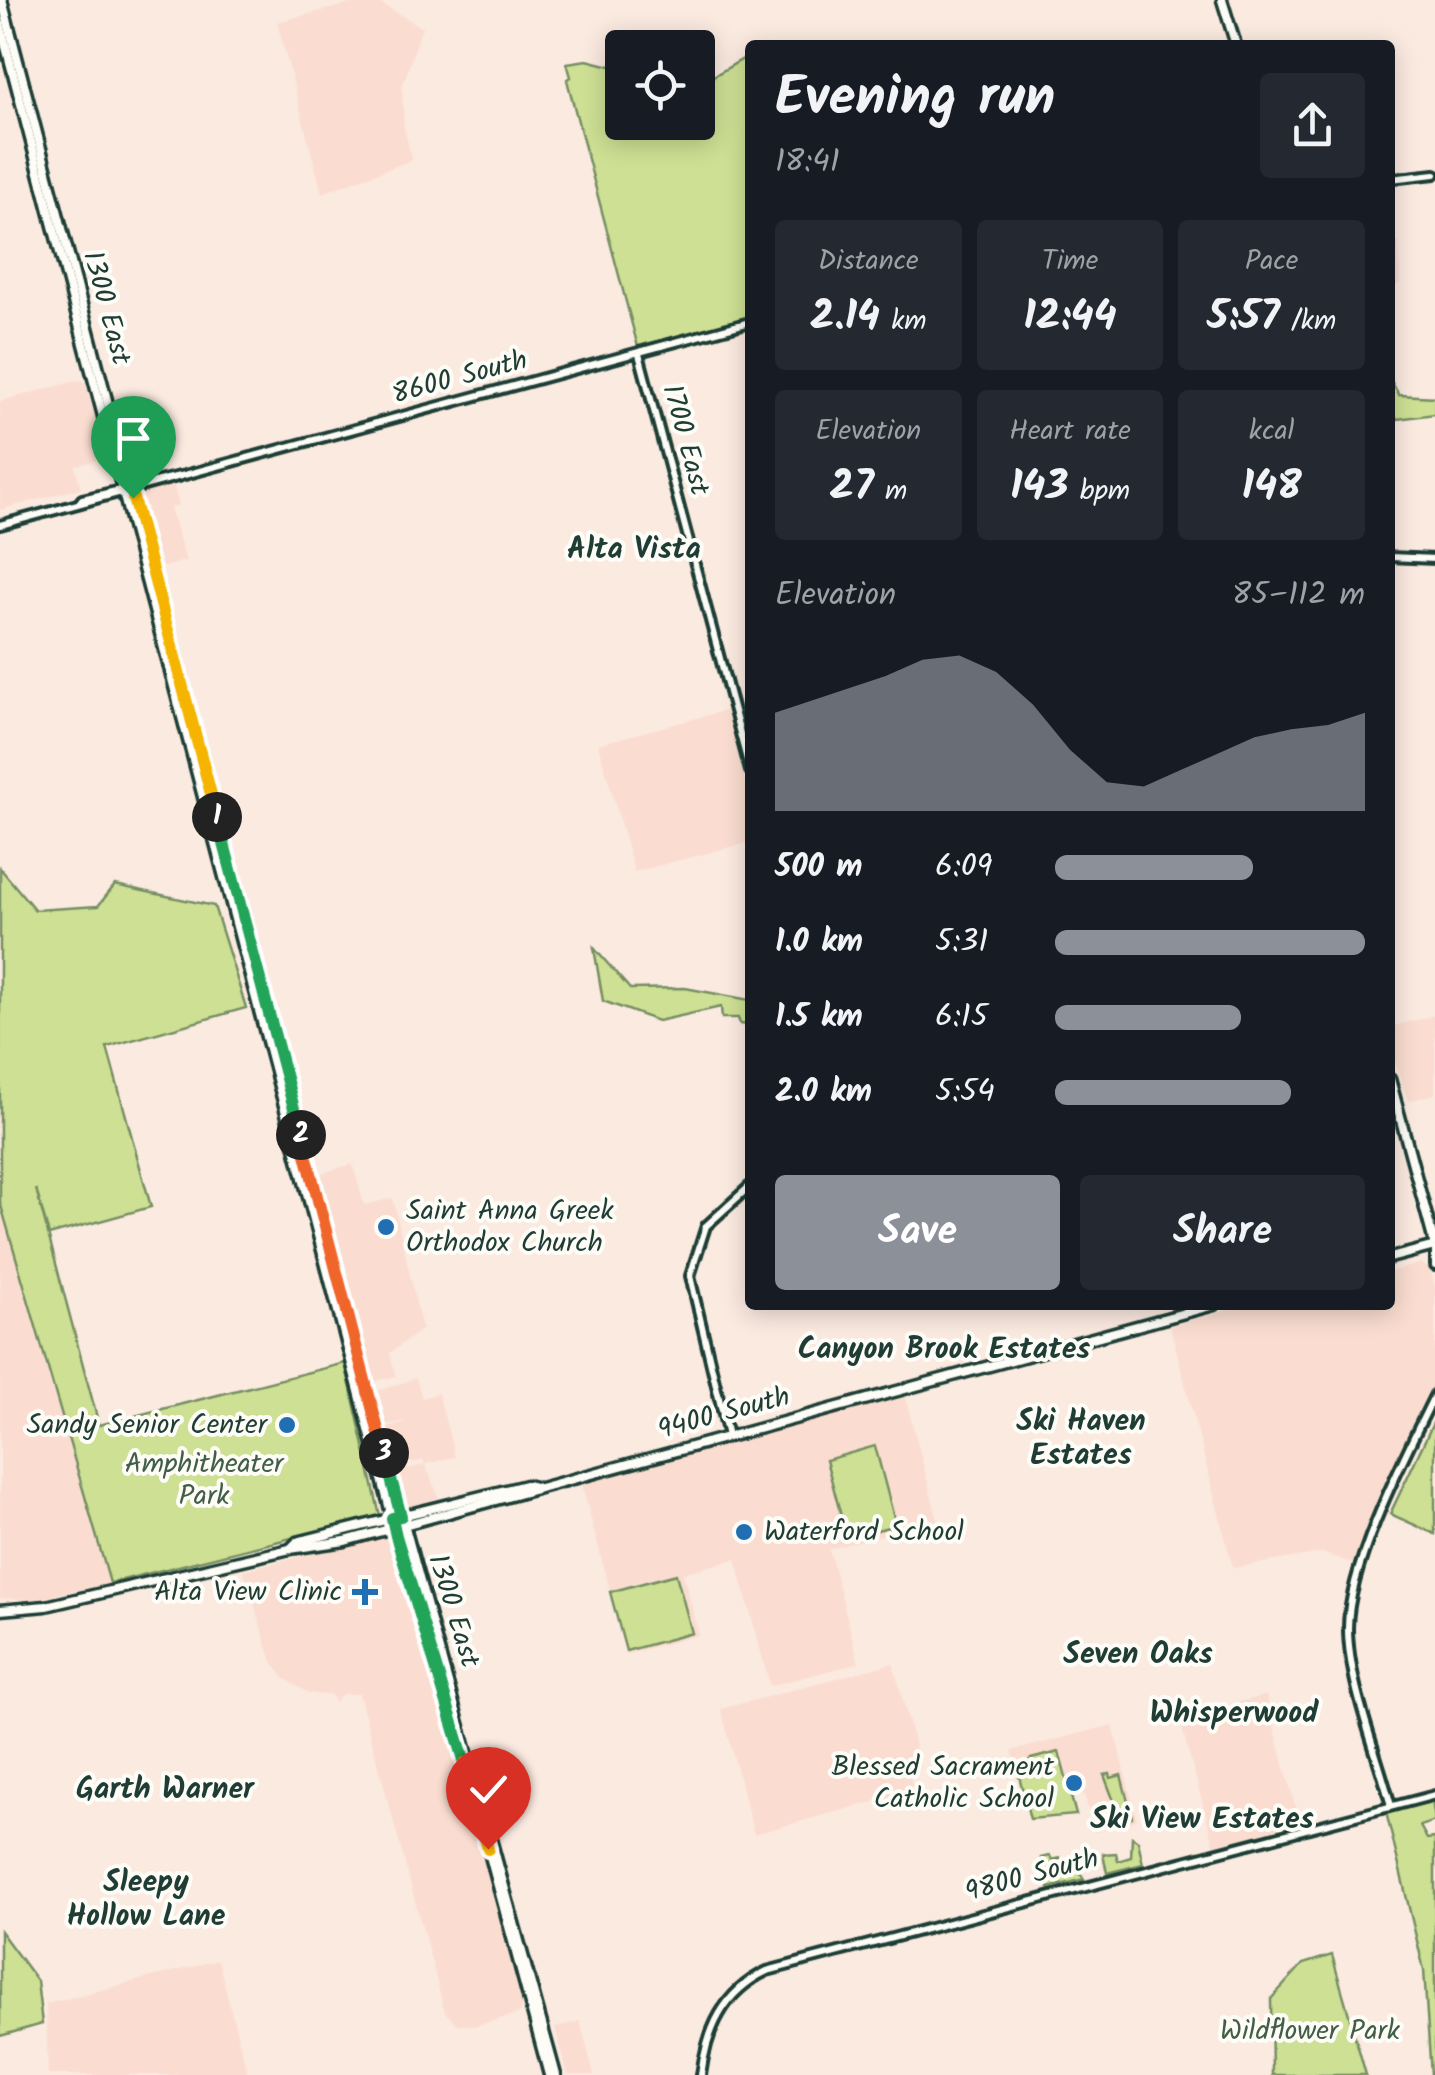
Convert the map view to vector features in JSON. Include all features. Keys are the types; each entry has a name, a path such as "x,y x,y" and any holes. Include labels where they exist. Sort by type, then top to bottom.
{"main road":[{"name":"1300 East","path":"2,0 104,403"},
{"path":"1222,0 1234,40"},
{"name":"1300 East","path":"0,24 104,403 398,1522 552,2075"},
{"path":"1395,1098 1435,1246 1395,1257"},
{"name":"9400 South","path":"0,1610 46,1606 290,1549 297,1542 398,1522 1195,1310"}],"street":[{"path":"1395,178 1435,174"},
{"name":"8600 South","path":"0,525 745,323"},
{"name":"1700 East","path":"638,354 745,751"},
{"path":"1395,557 1435,559"},
{"path":"728,1436 690,1276 706,1226 745,1191"},
{"path":"1435,1246 1435,1266"},
{"path":"1391,1806 1352,1660 1348,1620 1360,1564 1435,1394"},
{"path":"1424,1421 1435,1411"},
{"name":"9800 South","path":"701,2075 708,2036 728,1999 757,1976 815,1957 1435,1795"}],"shaded area":[{"path":"374,0 422,27 402,87 404,127 412,160 322,193 277,22"},
{"path":"1395,240 1399,243 1400,283 1395,288"},
{"path":"80,380 86,383 105,458 75,466 81,488 0,510 0,401"},
{"path":"173,484 179,505 170,508 186,561 155,569 139,496"},
{"path":"727,710 745,780 745,843 634,872 598,744"},
{"path":"1435,1015 1435,1094 1408,1101 1395,1061 1395,1026"},
{"path":"353,1164 364,1205 393,1198 422,1329 390,1353 396,1376 375,1381 369,1378 317,1179 321,1173"},
{"path":"0,1202 110,1583 34,1600 0,1598"},
{"path":"1421,1263 1430,1269 1435,1287 1435,1381 1355,1564 1322,1553 1233,1568 1170,1326 1229,1310 1395,1310 1395,1271"},
{"path":"416,1378 422,1398 438,1393 455,1457 425,1464 439,1498 409,1507 404,1503 396,1472 424,1465 424,1460 395,1467 385,1428 410,1421 383,1425 375,1392"},
{"name":"Waterford School","path":"905,1396 938,1520 829,1549 859,1663 770,1686 736,1559 683,1573 699,1635 627,1654 581,1482"},
{"path":"385,1536 393,1539 441,1683 523,1999 521,2013 475,2026 457,2024 445,2012 359,1694 342,1694 335,1703 332,1696 308,1693 284,1678 271,1659 243,1570"},
{"path":"893,1663 921,1768 909,1772 914,1791 754,1834 721,1709"},
{"path":"1266,1695 1300,1825 1215,1848 1179,1718"},
{"name":"Blessed Sacrament Catholic School","path":"1113,1725 1137,1820 1095,1832 1084,1794 1072,1798 1077,1815 1030,1819 1012,1751"},
{"path":"218,1960 248,2075 48,2075 46,2004"},
{"path":"580,2021 594,2075 568,2075 555,2028"}],"green space":[{"path":"745,58 745,318 638,347 567,80 571,77 567,63 587,60 605,65 605,140 715,140 715,75"},
{"path":"1395,388 1399,395 1435,397 1435,414 1395,419"},
{"name":"Amphitheater Park","path":"0,868 35,910 98,906 115,885 214,906 246,1008 107,1047 151,1207 49,1235 36,1189 99,1425 345,1363 380,1516 110,1583 0,1202"},
{"path":"594,948 630,989 685,988 745,999 745,1024 740,1024 738,1018 722,1018 721,1007 658,1021 603,1001"},
{"path":"1435,1419 1435,1534 1390,1514"},
{"path":"875,1446 896,1525 847,1538 826,1460"},
{"path":"676,1574 692,1633 626,1651 610,1592"},
{"path":"1059,1752 1076,1815 1030,1819 1018,1772 1031,1759"},
{"path":"1110,1774 1111,1778 1121,1775 1132,1817 1116,1821 1118,1812 1104,1775"},
{"path":"1432,1800 1435,1821 1420,1826 1427,1839 1435,1838 1435,2075 1431,2075 1424,1970 1386,1812"},
{"path":"1132,1837 1138,1841 1143,1864 1107,1873 1103,1854 1116,1853 1118,1861 1131,1857"},
{"path":"1050,1856 1052,1860 1061,1858 1053,1864 1055,1877 1077,1868 1084,1879 1049,1888 1041,1858"},
{"path":"0,1931 37,1981 42,2024 0,2036"},
{"name":"Wildflower Park","path":"1332,1955 1366,2075 1272,2075 1271,1999 1303,1964"}],"place":[{"name":"Saint Anna Greek Orthodox Church","path":"386,1227"},
{"name":"Sandy Senior Center","path":"287,1425"},
{"name":"Waterford School","path":"744,1532"},
{"name":"Alta View Clinic","path":"365,1592"},
{"name":"Blessed Sacrament Catholic School","path":"1074,1783"}],"district":[{"name":"Alta Vista","path":"634,550"},
{"name":"Canyon Brook Estates","path":"944,1350"},
{"name":"Ski Haven Estates","path":"1081,1439"},
{"name":"Seven Oaks","path":"1138,1655"},
{"name":"Whisperwood","path":"1234,1714"},
{"name":"Garth Warner","path":"165,1790"},
{"name":"Ski View Estates","path":"1202,1820"},
{"name":"Sleepy Hollow Lane","path":"146,1900"}],"route":[{"path":"133,498 400,1509 401,1516 392,1518 396,1536 441,1674 488,1849"}]}
